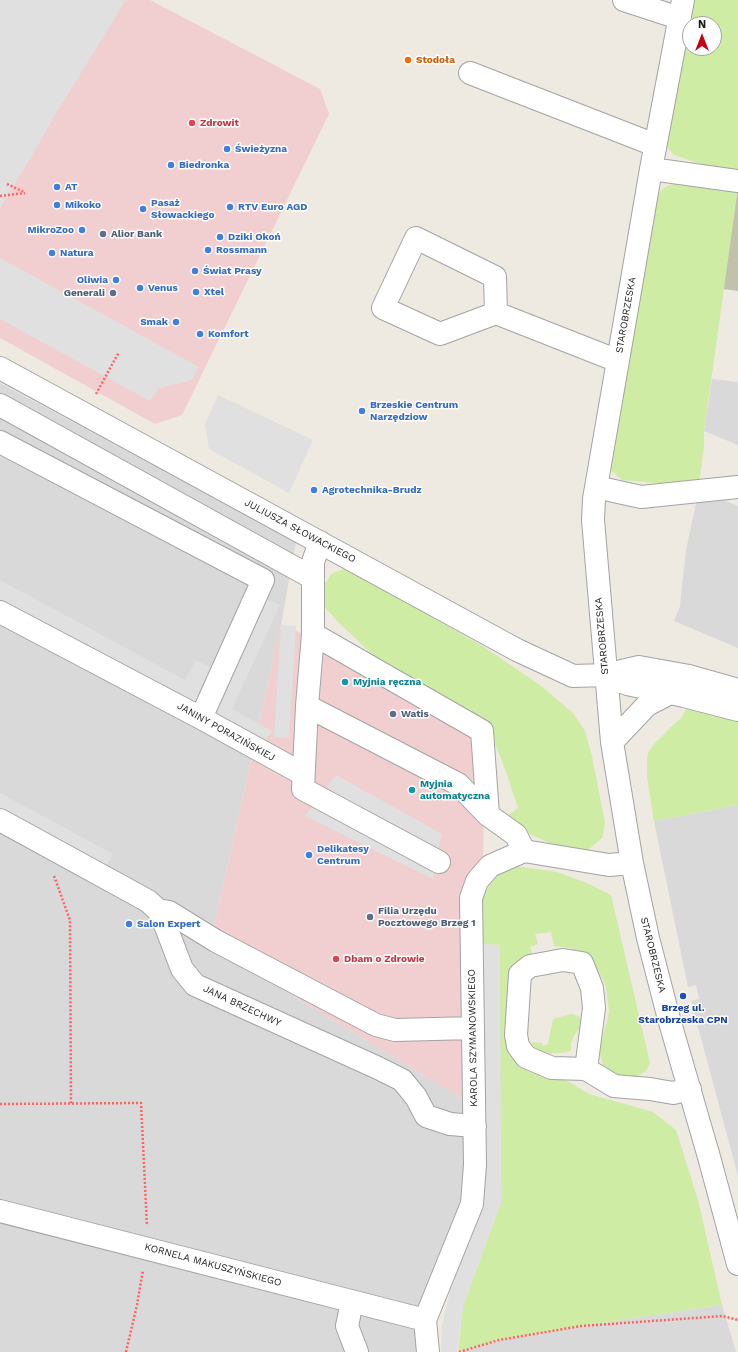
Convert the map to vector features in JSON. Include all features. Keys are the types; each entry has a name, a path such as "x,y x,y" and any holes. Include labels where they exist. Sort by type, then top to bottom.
{"street":[{"path":"624,0 681,9"},
{"name":"STAROBRZESKA","path":"681,9 655,145 596,487 593,520 605,675 612,742 632,863 648,938 669,1019 690,1089 738,1264"},
{"path":"470,73 655,145"},
{"path":"651,169 738,181"},
{"path":"496,313 495,277 416,238 384,308 440,334 496,313 618,361"},
{"name":"JULIUSZA SŁOWACKIEGO","path":"0,368 517,650 573,676 605,675"},
{"path":"0,405 313,578"},
{"path":"0,442 263,580 201,718"},
{"path":"596,487 642,496 738,487"},
{"path":"320,542 313,562 313,634 307,706 303,789 439,862"},
{"name":"JANINY PORAZIŃSKIEJ","path":"0,612 201,718 303,774"},
{"path":"313,634 482,731 488,815"},
{"path":"605,675 639,668 689,676 738,690"},
{"path":"605,675 627,684 738,710"},
{"path":"612,742 647,705 670,693"},
{"path":"307,706 458,784 488,815 516,835 524,851 609,865 632,863"},
{"name":"JANA BRZECHWY","path":"0,820 148,901 158,910 182,969 195,985 402,1080 416,1097 426,1116 450,1124 475,1126"},
{"name":"KAROLA SZYMANOWSKIEGO","path":"428,1352 426,1320 472,1204 475,1165 475,1126 471,898 478,881 490,866 524,851"},
{"path":"158,910 169,912 216,941 376,1025 395,1030 473,1028"},
{"path":"586,1069 594,1008 592,988 582,963 563,960 530,966 520,974 516,1035 518,1046 526,1056 552,1068 586,1069 614,1086 650,1089 673,1093 690,1089"},
{"name":"KORNELA MAKUSZYŃSKIEGO","path":"0,1211 426,1320"},
{"path":"352,1302 347,1326 357,1352"}],"path":[{"path":"0,196 25,193 6,184"},
{"path":"96,394 119,352"},
{"path":"43,844 70,920 71,1103"},
{"path":"0,1104 141,1103 147,1248 137,1304 126,1352"},
{"path":"459,1352 499,1340 581,1326 723,1316 738,1320"}],"shaded area":[{"path":"0,0 150,0 320,89 329,114 182,415 155,424 0,338"},
{"path":"0,0 126,0 0,208"},
{"path":"738,184 738,291 723,289"},
{"path":"0,258 199,367 192,380 159,388 150,401 0,319"},
{"path":"712,379 738,382 738,445 704,431"},
{"path":"0,383 296,542 281,625 210,945 482,1111 472,1204 425,1320 428,1352 0,1352"},
{"path":"218,395 313,440 289,493 209,449 205,424"},
{"path":"699,490 738,506 738,648 674,621 680,606 686,550"},
{"path":"0,580 185,680 196,660 215,670 194,708 0,603"},
{"path":"263,598 280,605 232,709 272,731 263,744 210,716"},
{"path":"281,625 386,667 486,722 481,944 482,1111 210,945"},
{"path":"281,625 296,626 289,738 274,737"},
{"path":"336,775 442,834 433,879 305,816"},
{"path":"0,793 113,854 106,867 0,810"},
{"path":"738,805 738,1176 691,1001 699,999 696,985 688,987 654,821"},
{"path":"484,944 500,945 501,1202 463,1306 457,1352 441,1352 442,1325 455,1270 484,1202"},
{"path":"722,1305 736,1352 459,1352 499,1340"}],"green space":[{"path":"694,0 738,0 738,172 716,169 674,155 667,147 683,56 722,56 722,16 691,16"},
{"path":"679,182 738,188 704,431 704,446 699,485 688,486 622,480 611,470 610,462 655,206 658,194 665,187"},
{"path":"347,568 484,647 540,685 573,713 585,731 592,756 605,823 602,838 589,849 578,853 561,848 521,830 505,818 518,808 504,766 486,722 386,667 339,623 324,606 324,585 331,574"},
{"path":"688,704 738,716 738,805 654,821 647,776 647,757 649,751 656,742 682,717"},
{"path":"515,866 557,872 589,884 611,895 650,1063 646,1071 634,1078 612,1075 603,1066 599,1051 609,1011 606,986 591,960 570,948 554,946 551,932 535,934 538,944 530,947 532,953 521,962 515,1057 522,1068 535,1074 546,1077 562,1078 589,1094 653,1112 676,1130 698,1200 722,1305 499,1340 458,1352 463,1306 501,1202 499,945 481,944 482,896 497,875"},
{"path":"571,1014 579,1016 581,1021 580,1029 575,1034 571,1043 571,1051 539,1054 534,1050 532,1042 542,1043 543,1046 548,1044 553,1019"}],"place":[{"name":"Stodoła","path":"408,60"},
{"name":"Zdrowit","path":"192,123"},
{"name":"Świeżyzna","path":"227,149"},
{"name":"Biedronka","path":"171,165"},
{"name":"AT","path":"57,187"},
{"name":"Mikoko","path":"57,205"},
{"name":"RTV Euro AGD","path":"230,207"},
{"name":"Pasaż Słowackiego","path":"143,209"},
{"name":"MikroZoo","path":"82,230"},
{"name":"Alior Bank","path":"103,234"},
{"name":"Dziki Okoń","path":"220,237"},
{"name":"Rossmann","path":"208,250"},
{"name":"Natura","path":"52,253"},
{"name":"Świat Prasy","path":"195,271"},
{"name":"Oliwia","path":"116,280"},
{"name":"Venus","path":"140,288"},
{"name":"Xtel","path":"196,292"},
{"name":"Generali","path":"113,293"},
{"name":"Smak","path":"176,322"},
{"name":"Komfort","path":"200,334"},
{"name":"Brzeskie Centrum Narzędziow","path":"362,411"},
{"name":"Agrotechnika-Brudz","path":"314,490"},
{"name":"Myjnia ręczna","path":"345,682"},
{"name":"Watis","path":"393,714"},
{"name":"Myjnia automatyczna","path":"412,790"},
{"name":"Delikatesy Centrum","path":"309,855"},
{"name":"Filia Urzędu Pocztowego Brzeg 1","path":"370,917"},
{"name":"Salon Expert","path":"129,924"},
{"name":"Dbam o Zdrowie","path":"336,959"},
{"name":"Brzeg ul. Starobrzeska CPN","path":"683,996"}]}
